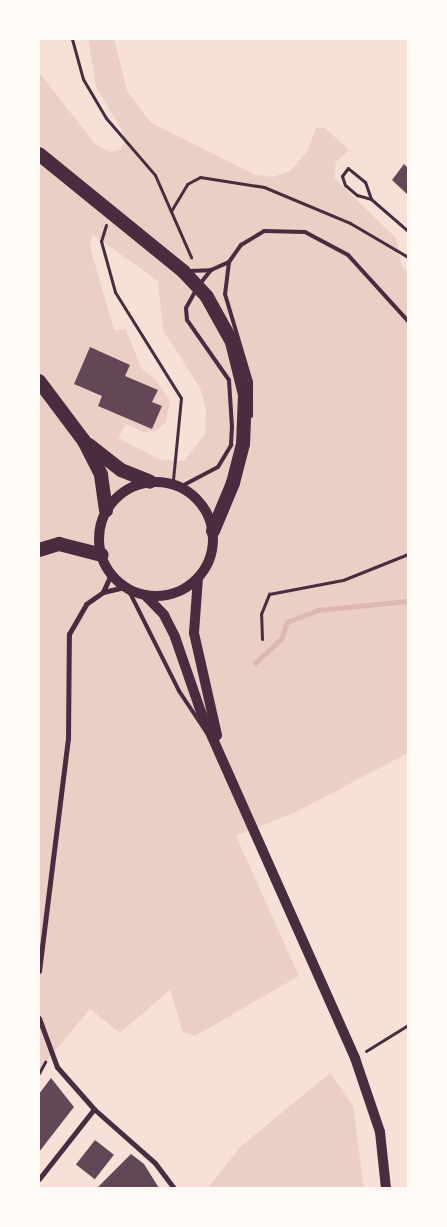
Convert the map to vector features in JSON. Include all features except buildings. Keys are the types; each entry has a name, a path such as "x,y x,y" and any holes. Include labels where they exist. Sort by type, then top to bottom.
{"highway":[{"path":"39,154 110,213 190,271 198,286 222,320 238,361 245,395 243,444 233,483 213,531"},
{"path":"39,381 84,441 101,475 106,512"},
{"path":"84,441 121,470 150,482"},
{"path":"39,550 64,544 102,555"}],"main road":[{"path":"150,482 176,486 200,502 213,531 211,556 198,578 174,594 145,595 126,588 111,574 102,555 100,533 106,512 124,492 150,482"},
{"path":"198,578 194,633 218,746"},
{"path":"145,595 164,615 175,637 201,712 218,746 355,1058 380,1132 386,1188"}],"street":[{"path":"39,971 68,739 69,634 78,612 102,592 111,574"},
{"path":"102,592 126,588"},
{"path":"39,1018 57,1067 94,1109 155,1163 174,1188"},
{"path":"39,1179 94,1109"}],"lane":[{"path":"190,271 211,270 229,262 241,245 264,231 305,232 348,255 408,321"},
{"path":"229,262 227,301 252,382 250,418 243,444"},
{"path":"176,486 218,467 231,445 232,427 229,380 187,320 186,308 198,286 211,270"},
{"path":"126,588 197,723 218,746"}],"path":[{"path":"72,39 83,79 106,118 155,175 171,211 190,271"},
{"path":"371,199 365,182 348,168 342,176 346,185 357,195 371,199 408,231"},
{"path":"171,211 187,184 200,177 255,186 350,223 408,257"},
{"path":"110,213 101,241 115,292 181,398 176,486"},
{"path":"262,639 261,614 269,594 343,580 408,554"},
{"path":"355,1058 408,1025"}],"shaded area":[{"path":"88,39 114,39 127,91 150,122 256,175 273,177 290,171 307,152 316,128 325,128 349,150 336,162 334,178 396,238 402,267 408,272 408,753 294,813 236,836 299,976 195,1036 183,1032 170,990 120,1033 90,1009 39,1070 39,72 95,144 110,152 119,150 125,142 123,132 96,87","holes":["92,234 158,281 163,330 200,388 206,409 205,434 184,461 161,460 118,438 126,424 143,432 156,431 166,422 170,401 156,380 141,368 126,329 114,330 90,247"]},
{"path":"330,1073 353,1106 364,1188 208,1188 240,1147"}],"waterway":[{"path":"255,663 281,639 287,622 318,610 408,601"}]}
